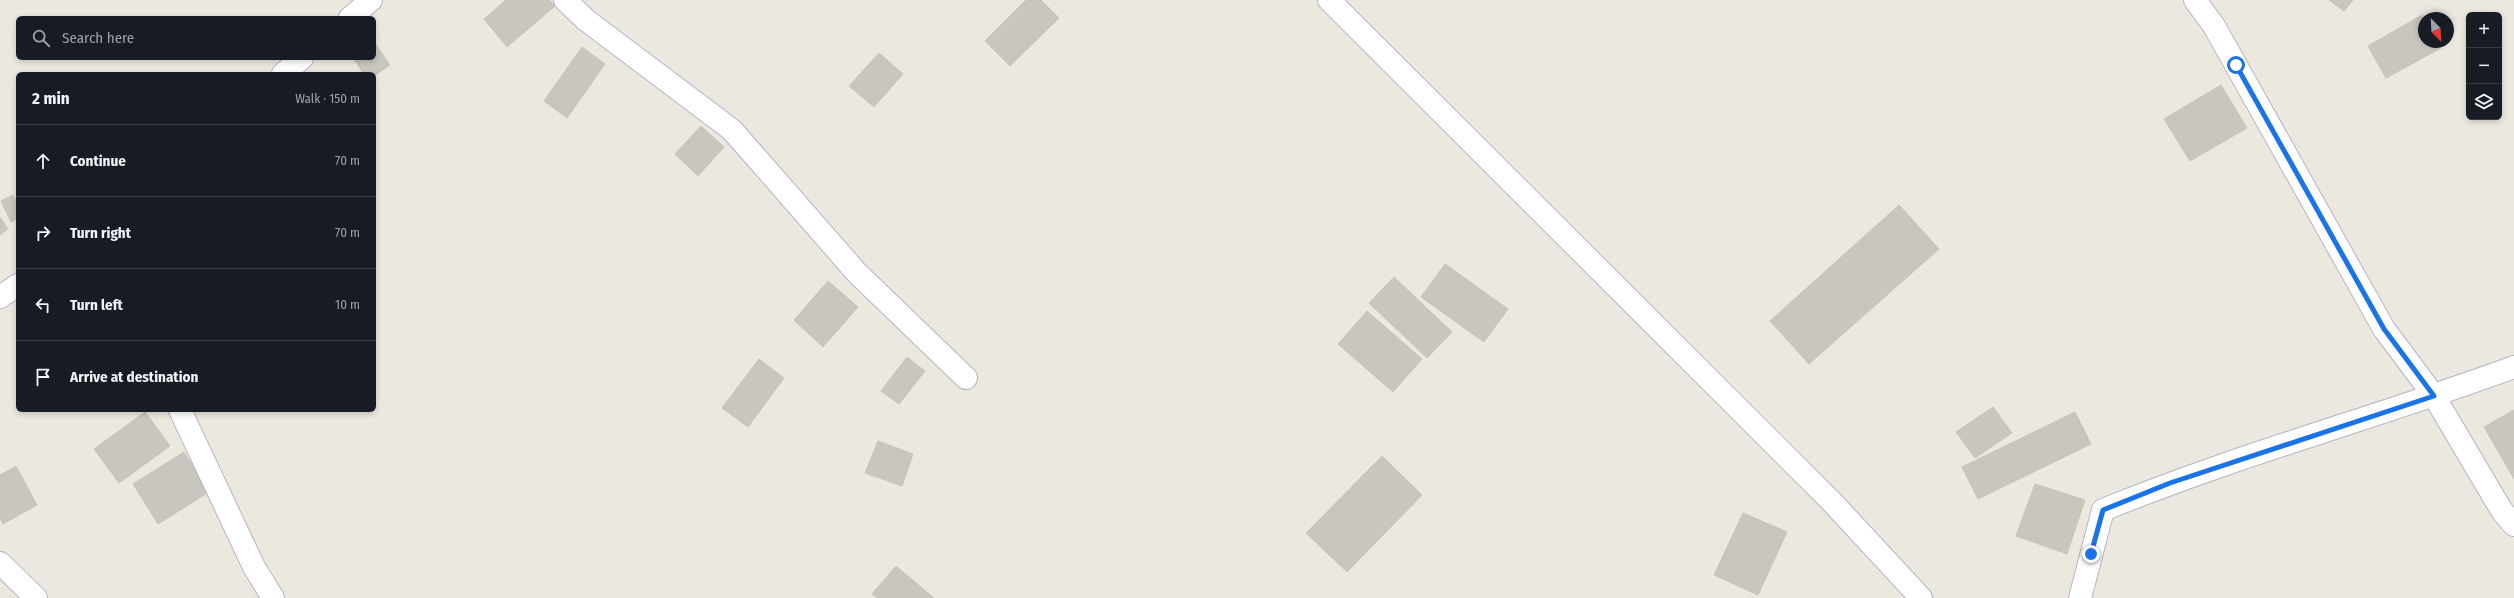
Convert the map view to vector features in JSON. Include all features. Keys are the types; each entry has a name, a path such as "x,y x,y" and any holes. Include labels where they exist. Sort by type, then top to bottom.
{"street":[{"path":"352,16 372,0"},
{"path":"565,0 586,20 732,130 857,273 966,378"},
{"path":"1329,0 1832,502 1922,598"},
{"path":"2195,0 2214,26 2384,329 2434,396 2502,511 2514,525"},
{"path":"285,72 300,60"},
{"path":"2080,598 2103,510 2170,483 2434,396 2514,366"},
{"path":"181,412 254,567 272,598"},
{"path":"0,563 36,598"}],"building":[{"path":"506,0 549,0 555,6 507,47 484,19"},
{"path":"1026,0 1041,0 1059,18 1010,66 985,41"},
{"path":"2329,0 2353,0 2344,11"},
{"path":"2418,17 2418,48 2441,48 2386,78 2368,46"},
{"path":"376,45 390,65 376,75 376,72 363,72 354,60 376,60"},
{"path":"582,47 605,64 567,118 544,101"},
{"path":"879,53 903,74 874,107 849,86"},
{"path":"2221,85 2247,128 2190,161 2164,119"},
{"path":"701,126 724,147 698,176 675,154"},
{"path":"13,195 16,202 16,219 11,222 1,201"},
{"path":"1899,205 1939,249 1809,364 1770,321"},
{"path":"0,217 8,229 0,235"},
{"path":"1445,264 1508,309 1484,342 1421,297"},
{"path":"1394,277 1452,332 1427,358 1369,303"},
{"path":"828,281 858,307 823,347 794,320"},
{"path":"1367,311 1422,359 1393,392 1338,344"},
{"path":"907,357 925,371 899,404 881,391"},
{"path":"759,359 784,378 748,427 722,408"},
{"path":"1993,407 2012,433 1975,458 1956,432"},
{"path":"2514,410 2514,479 2484,427"},
{"path":"145,412 170,446 119,483 94,449"},
{"path":"2075,412 2091,444 1978,499 1962,467"},
{"path":"878,441 913,454 902,486 865,473"},
{"path":"184,452 209,492 158,524 133,484"},
{"path":"1382,456 1422,495 1347,572 1306,533"},
{"path":"16,466 37,505 3,524 0,518 0,475"},
{"path":"2035,484 2085,500 2067,554 2016,536"},
{"path":"1743,513 1787,532 1758,595 1714,575"},
{"path":"896,566 934,598 877,598 872,594"}],"route":[{"path":"2091,554 2103,510 2170,483 2434,396 2384,329 2236,65"}]}
